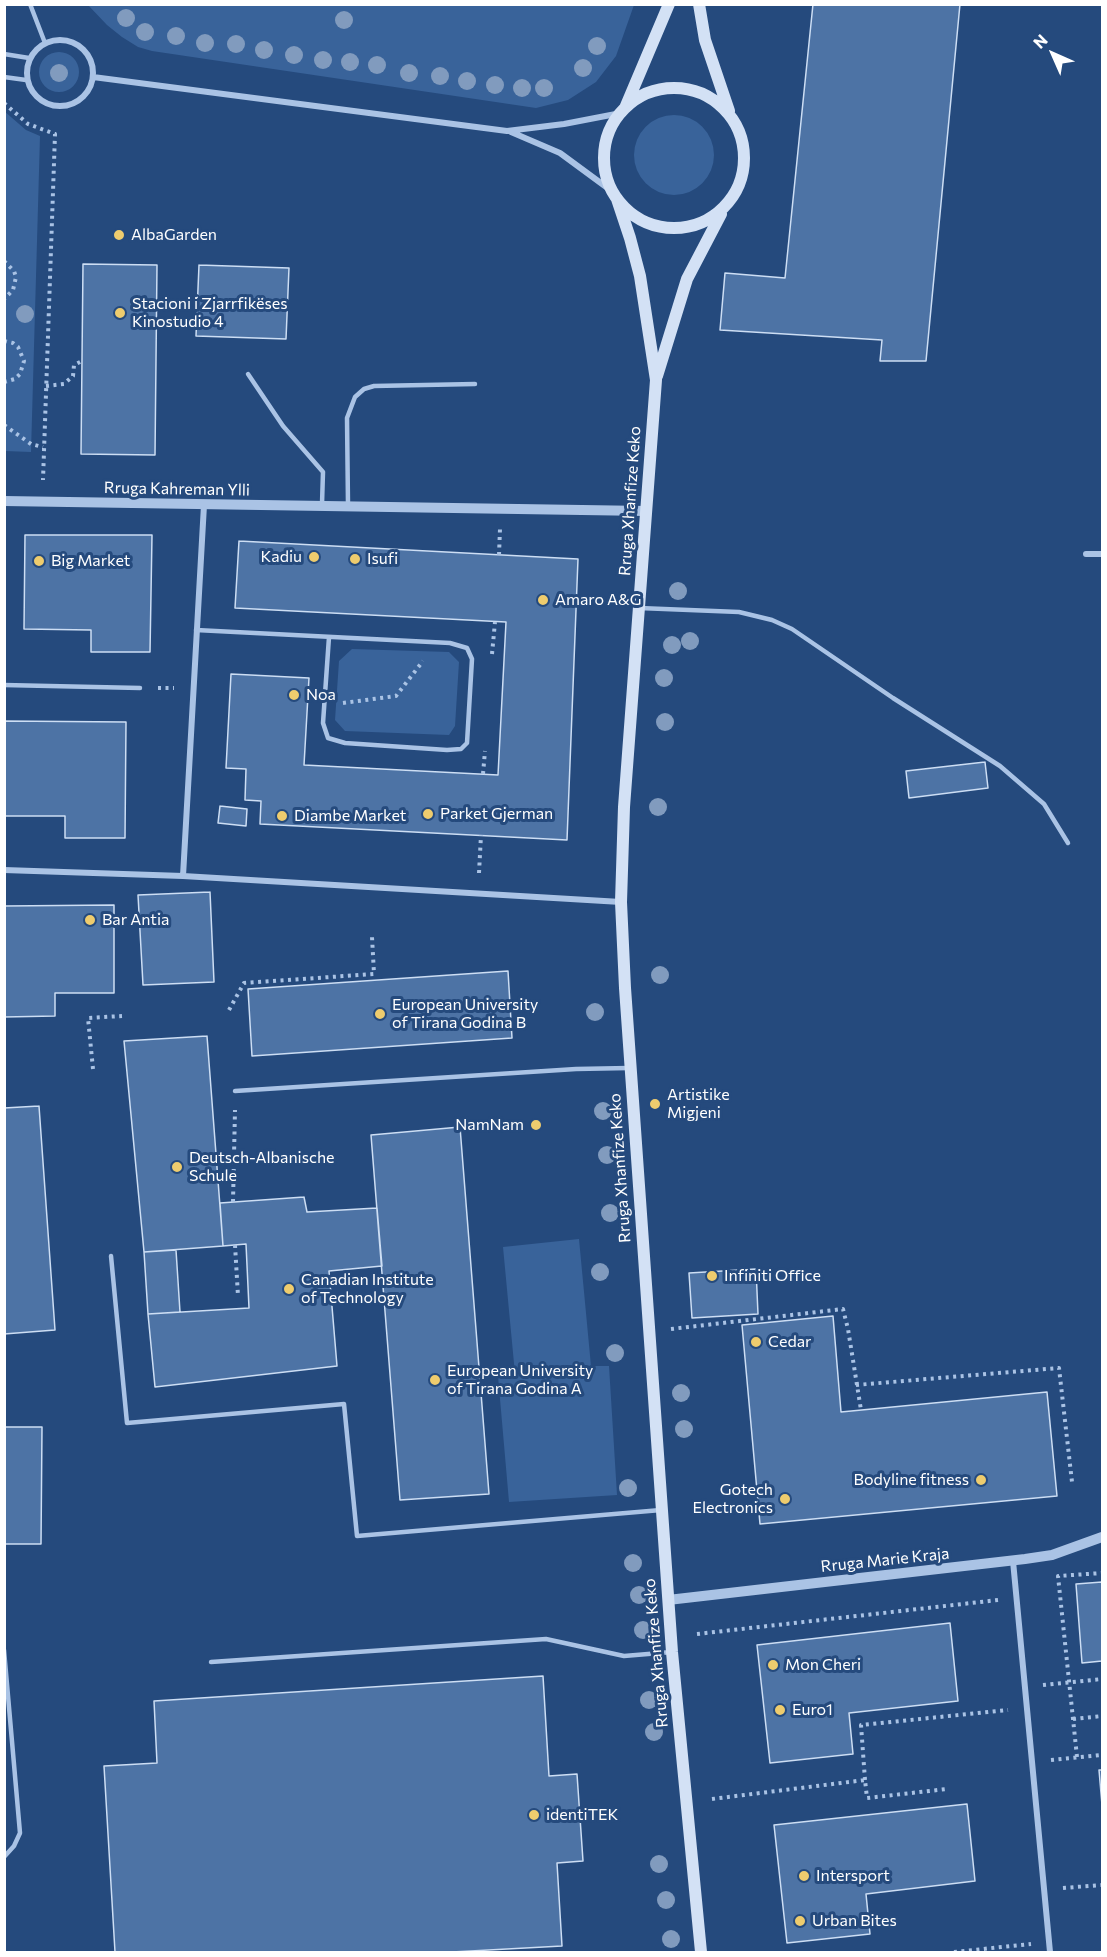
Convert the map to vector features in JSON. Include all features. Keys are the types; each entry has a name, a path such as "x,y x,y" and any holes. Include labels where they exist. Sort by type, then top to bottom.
{"main road":[{"path":"669,4 622,111 610,131 604,151 605,172 615,195 631,214 649,224 669,228 690,227 709,219 725,207 737,190 743,172 744,152 740,132 730,115 705,40 699,4"},
{"path":"622,111 640,97 659,90 678,88 698,92 716,101 730,115"},
{"name":"Rruga Xhanfize Keko","path":"615,195 640,276 656,380"},
{"name":"Rruga Xhanfize Keko","path":"701,1953 672,1652 661,1510 629,1068 621,902 624,807 656,380 687,279 725,207"}],"street":[{"path":"66,40 83,49 93,67 90,88 76,103 56,107 37,98 26,80 26,69 30,58 36,49 45,43 66,40"},
{"path":"93,77 507,131 564,124 622,111"},
{"path":"507,131 560,153 615,195"},
{"name":"Rruga Kahreman Ylli","path":"4,501 646,511"},
{"path":"183,876 204,504"},
{"path":"1086,554 1102,554"},
{"path":"4,870 183,876 621,902"},
{"name":"Rruga Marie Kraja","path":"668,1600 1013,1561 1052,1555 1102,1537"},
{"path":"1013,1561 1050,1953"}],"lane":[{"path":"30,4 45,43"},
{"path":"4,54 30,58"},
{"path":"4,77 26,80"},
{"path":"248,374 283,426 323,472 322,507"},
{"path":"348,507 347,418 355,397 363,390 374,386 476,384"},
{"path":"639,608 739,612 772,620 792,629 893,698 1000,766 1044,804 1068,843"},
{"path":"196,630 438,642 467,648 472,659 467,743 461,749 447,750 336,741 328,738 324,731 324,705 329,637"},
{"path":"4,685 140,688"},
{"path":"235,1091 576,1069 629,1068"},
{"path":"111,1256 127,1422 344,1404 357,1536 661,1510"},
{"path":"211,1662 546,1639 624,1656 672,1652"},
{"path":"4,1650 20,1833 14,1846 4,1857"}],"path":[{"path":"4,103 28,124 55,134 42,501"},
{"path":"4,261 14,271 15,284 13,291 4,299"},
{"path":"4,340 18,347 24,360 20,374 15,379 4,382"},
{"path":"46,386 64,384 73,376 74,365 82,361"},
{"path":"4,424 31,444 43,447"},
{"path":"324,705 396,696 438,642"},
{"path":"478,894 481,835"},
{"path":"229,1010 244,983 374,974 372,937"},
{"path":"93,1069 88,1018 122,1016"},
{"path":"233,1202 235,1091"},
{"path":"235,1245 238,1296"},
{"path":"668,1329 843,1308 861,1410"},
{"path":"856,1385 1059,1368 1072,1482"},
{"path":"1077,1757 1058,1576 1102,1573"},
{"path":"697,1634 1017,1598"},
{"path":"1070,1682 1102,1679"},
{"path":"947,1789 867,1798 861,1725 1027,1708"},
{"path":"1073,1719 1102,1716"},
{"path":"1032,1762 1102,1755"},
{"path":"712,1799 865,1780"},
{"path":"1044,1890 1102,1885"},
{"path":"954,1953 1049,1942"}],"shaded area":[{"path":"88,5 634,5 616,56 596,82 568,100 536,108 152,51 138,47 122,37"},
{"path":"59,52 73,58 79,72 73,86 59,92 45,86 39,72 45,58"},
{"path":"4,111 26,130 40,136 31,452 5,451"},
{"path":"666,115 682,115 703,126 714,147 714,163 703,184 682,195 666,195 652,189 640,177 634,163 634,147 640,133 652,121"},
{"path":"352,649 449,652 459,662 455,726 449,735 345,731 335,720 339,661"},
{"path":"579,1239 591,1366 609,1366 617,1495 509,1502 498,1376 515,1374 503,1247"}],"building":[{"path":"813,4 960,4 926,361 880,361 882,340 720,330 725,273 785,278"},
{"name":"Stacioni i Zjarrfikëses Kinostudio 4","path":"83,264 157,265 155,455 81,454"},
{"path":"199,265 289,268 286,339 196,336"},
{"path":"25,535 152,535 150,652 91,652 91,630 24,629"},
{"path":"239,541 578,559 567,840 260,824 261,801 245,800 246,769 226,768 231,674 309,678 304,765 498,775 506,622 235,608"},
{"path":"4,721 126,722 125,838 65,838 65,816 4,816"},
{"path":"985,762 988,788 909,798 906,771"},
{"path":"220,806 247,809 246,826 218,823"},
{"path":"210,892 214,982 143,985 138,895"},
{"path":"114,905 114,993 55,993 55,1016 4,1017 4,906"},
{"name":"European University of Tirana Godina B","path":"508,971 512,1038 252,1056 248,989"},
{"name":"Deutsch-Albanische Schule","path":"207,1036 223,1246 144,1252 124,1041"},
{"path":"39,1106 55,1330 4,1334 4,1108"},
{"name":"European University of Tirana Godina A","path":"460,1127 489,1494 400,1500 371,1135"},
{"name":"Canadian Institute of Technology","path":"304,1197 307,1212 377,1208 382,1266 329,1271 337,1366 155,1387 148,1314 249,1308 246,1244 223,1246 220,1203"},
{"path":"176,1250 180,1312 148,1314 144,1252"},
{"path":"756,1269 758,1314 692,1318 689,1273"},
{"path":"833,1316 841,1412 1047,1392 1057,1496 760,1524 742,1325"},
{"path":"4,1427 42,1427 41,1544 4,1544"},
{"path":"1102,1582 1102,1661 1082,1663 1076,1584"},
{"path":"950,1623 958,1701 849,1713 853,1754 770,1763 757,1645"},
{"path":"543,1676 549,1776 577,1774 583,1861 557,1863 562,1946 452,1952 115,1952 104,1766 157,1763 154,1701"},
{"path":"1099,1770 1102,1770 1102,1805"},
{"path":"967,1804 975,1881 866,1894 870,1934 787,1943 774,1825"}],"place":[{"name":"AlbaGarden","path":"119,235"},
{"name":"Stacioni i Zjarrfikëses Kinostudio 4","path":"120,313"},
{"name":"Kadiu","path":"314,557"},
{"name":"Isufi","path":"355,559"},
{"name":"Big Market","path":"39,561"},
{"name":"Amaro A&G","path":"543,600"},
{"name":"Noa","path":"294,695"},
{"name":"Parket Gjerman","path":"428,814"},
{"name":"Diambe Market","path":"282,816"},
{"name":"Bar Antia","path":"90,920"},
{"name":"European University of Tirana Godina B","path":"380,1014"},
{"name":"Artistike Migjeni","path":"655,1104"},
{"name":"NamNam","path":"536,1125"},
{"name":"Deutsch-Albanische Schule","path":"177,1167"},
{"name":"Infiniti Office","path":"712,1276"},
{"name":"Canadian Institute of Technology","path":"289,1289"},
{"name":"Cedar","path":"756,1342"},
{"name":"European University of Tirana Godina A","path":"435,1380"},
{"name":"Bodyline fitness","path":"981,1480"},
{"name":"Gotech Electronics","path":"785,1499"},
{"name":"Mon Cheri","path":"773,1665"},
{"name":"Euro1","path":"780,1710"},
{"name":"identiTEK","path":"534,1815"},
{"name":"Intersport","path":"804,1876"},
{"name":"Urban Bites","path":"800,1921"}]}
